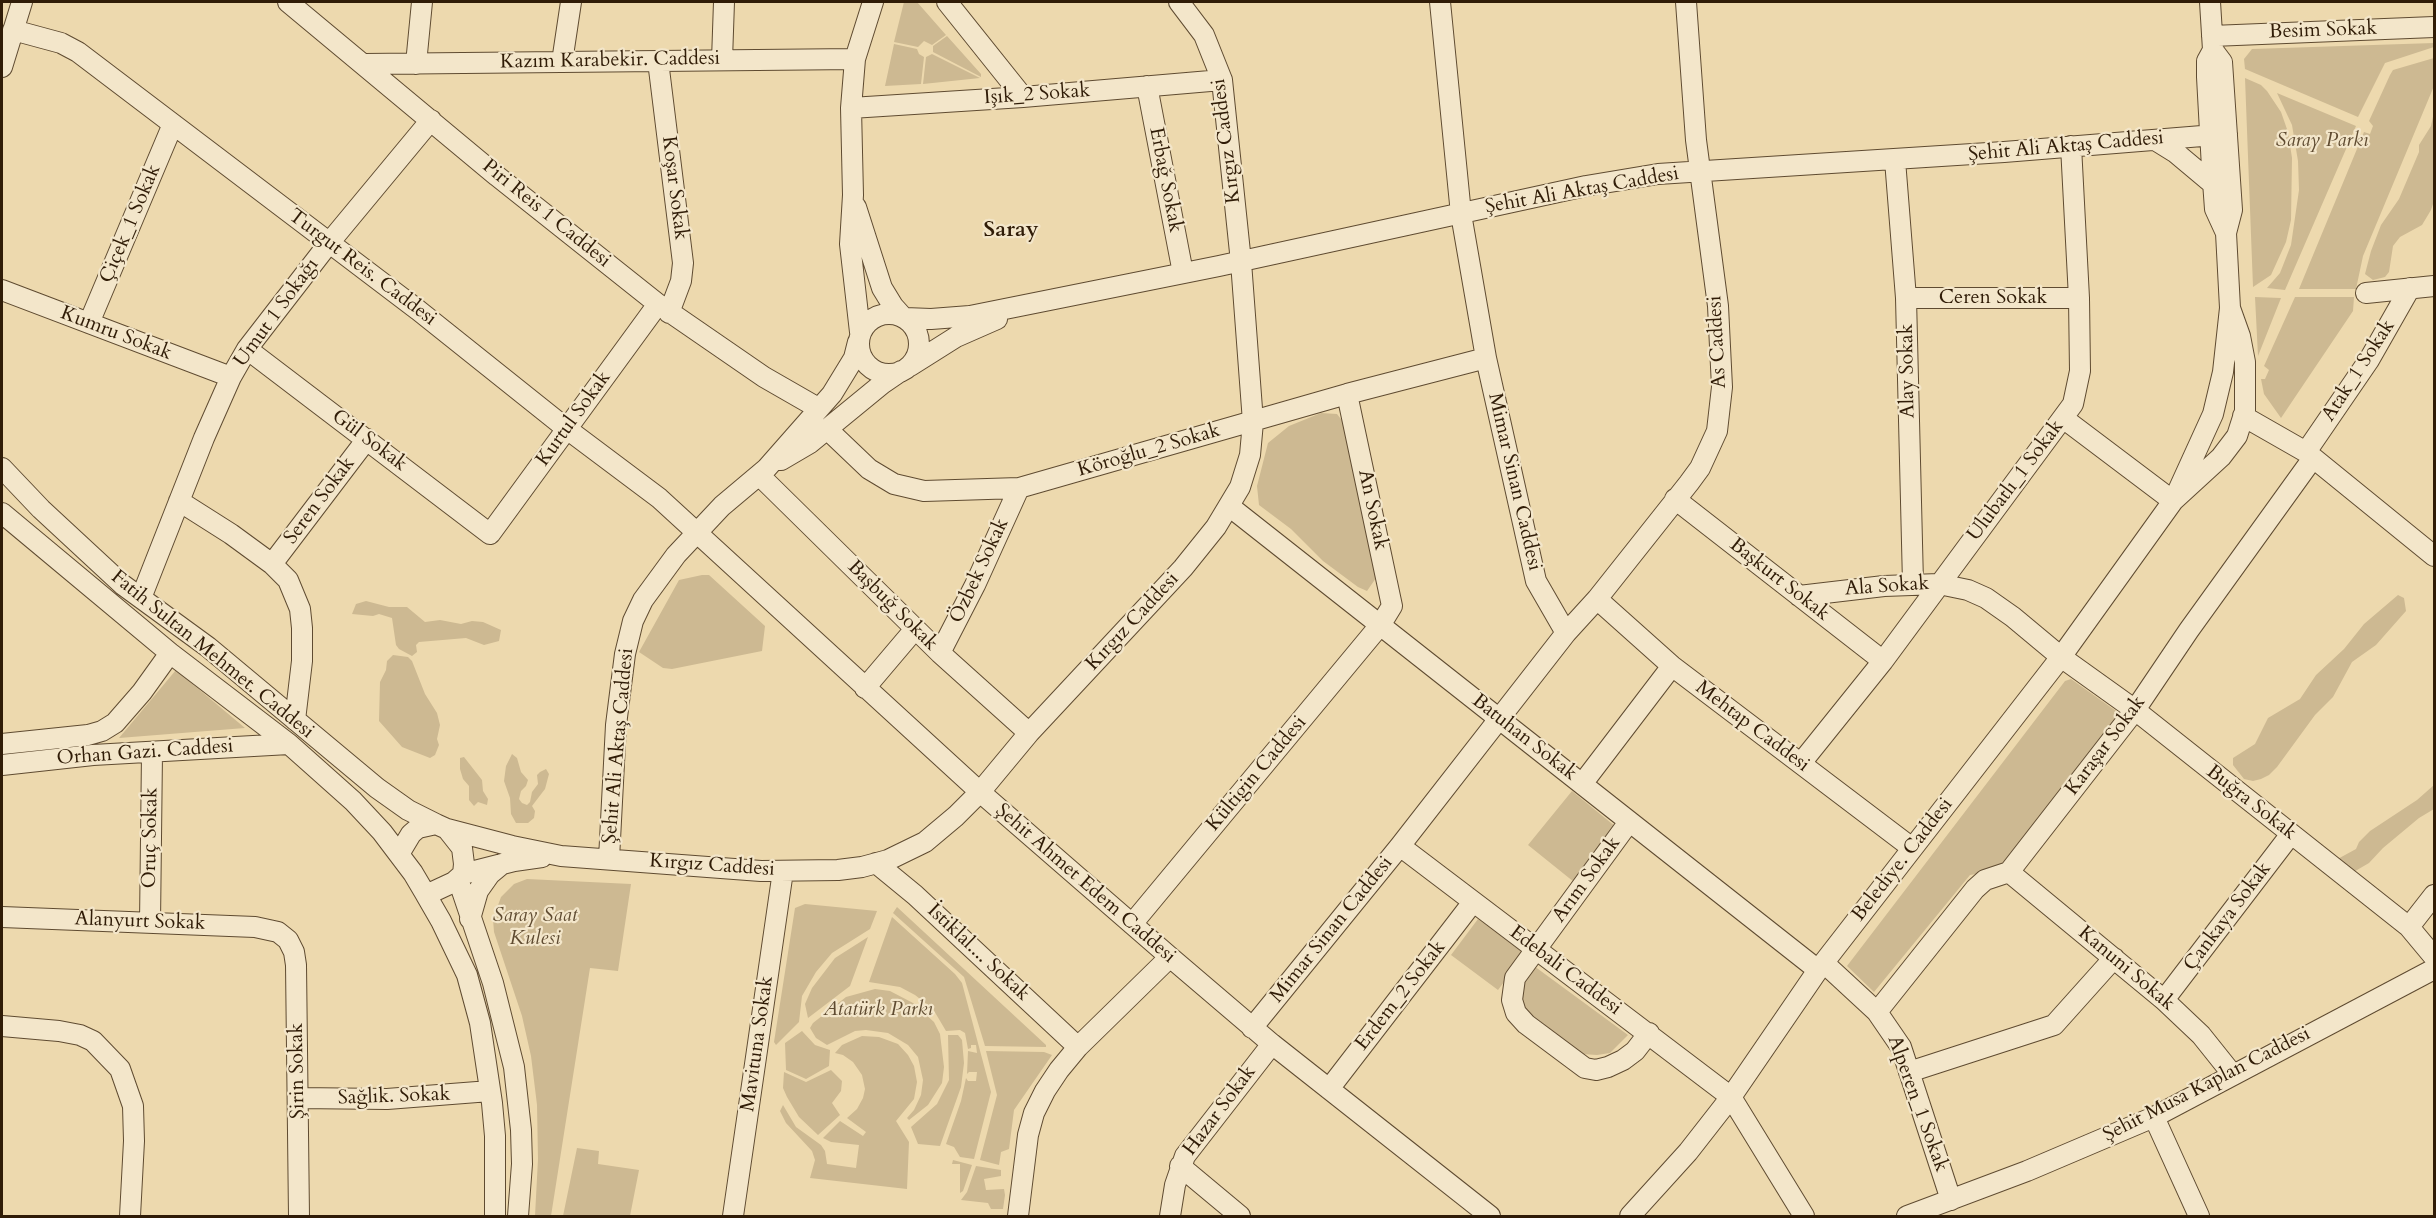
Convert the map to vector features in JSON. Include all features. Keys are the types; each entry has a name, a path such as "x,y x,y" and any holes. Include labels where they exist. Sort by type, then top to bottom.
{"street":[{"path":"2,67 22,2"},
{"name":"Piri Reis 1 Caddesi","path":"288,2 663,309 764,377 818,408"},
{"path":"416,64 421,2"},
{"path":"562,62 571,2"},
{"path":"722,60 724,2"},
{"path":"853,195 882,288 893,306 916,330 919,345 914,361 905,369 885,374 870,368 863,361 850,244 853,195 851,108 855,59 873,2"},
{"path":"947,2 1023,97"},
{"name":"Kırgız Caddesi","path":"442,827 512,846 561,856 783,871 838,870 888,860 925,842 940,831 980,792 1029,733 1183,568 1216,527 1246,476 1253,422 1241,262 1222,80 1204,35 1179,2"},
{"name":"Mimar Sinan Caddesi","path":"1252,1028 1400,846 1566,633 1536,581 1486,358 1461,214 1440,2"},
{"name":"As Caddesi","path":"1566,633 1597,599 1700,468 1717,431 1722,387 1718,306 1700,171 1686,2"},
{"path":"2210,2 2212,43 2222,62 2213,184 2215,208 2226,233"},
{"name":"Besim Sokak","path":"2212,43 2434,27"},
{"name":"Turgut Reis. Caddesi","path":"13,30 61,43 78,52 418,310 567,429 659,498 697,532"},
{"name":"Kazım Karabekir. Caddesi","path":"365,64 855,59"},
{"name":"Koşar Sokak","path":"658,60 683,263 681,281 663,309"},
{"name":"Işık_2 Sokak","path":"851,108 1023,97 1222,80"},
{"name":"Erbağ Sokak","path":"1147,86 1184,273"},
{"name":"Umut 1 Sokağı","path":"141,598 231,377 248,349 329,243 430,120"},
{"name":"Çiçek_1 Sokak","path":"89,323 173,124"},
{"path":"2173,501 2213,414 2223,372 2230,308 2226,233 2232,210 2218,135"},
{"name":"Şehit Ali Aktaş Caddesi","path":"609,859 616,725 628,639 633,621 644,600 676,555 697,532 762,472 818,408 848,370 866,324 882,314 931,319 970,316 1241,262 1609,182 1700,171 1895,160 2218,135"},
{"path":"2155,140 2176,153 2213,184"},
{"name":"Ulubatlı_1 Sokak","path":"1801,764 1883,661 2073,404 2080,370 2079,298 2071,146"},
{"name":"Alay Sokak","path":"1895,160 1906,298 1913,584"},
{"path":"2366,293 2434,286"},
{"name":"Atak_1 Sokak","path":"2310,455 2369,360 2410,288"},
{"name":"Kumru Sokak","path":"2,290 231,377"},
{"name":"Ceren Sokak","path":"1906,298 2079,298"},
{"name":"Şehit Ali Aktaş Caddesi","path":"762,472 810,443 882,384 930,352 982,325 1054,300"},
{"path":"2173,501 2221,457 2237,436 2243,416 2245,362 2240,336 2230,308"},
{"name":"Kurtul Sokak","path":"490,534 567,429 663,309"},
{"name":"Gül Sokak","path":"248,349 490,534"},
{"name":"Köroğlu_2 Sokak","path":"827,429 869,469 894,484 924,491 1019,488 1156,447 1486,358"},
{"name":"An Sokak","path":"1347,394 1392,606 1382,624"},
{"path":"2243,416 2310,455 2434,556"},
{"path":"2063,418 2173,501"},
{"name":"Seren Sokak","path":"272,564 367,439"},
{"name":"Karaşar Sokak","path":"2009,872 2135,710 2310,455"},
{"name":"Fatih Sultan Mehmet. Caddesi","path":"2,468 41,509 123,585 208,647 377,788 408,810 442,827 462,848 464,864 460,876 470,920 493,983 514,1067 522,1164 518,1216"},
{"name":"Başbuğ Sokak","path":"762,472 940,654 1029,733"},
{"name":"Özbek Sokak","path":"940,654 975,585 1019,488"},
{"name":"Başkurt Sokak","path":"1676,499 1883,661"},
{"path":"179,501 231,534 272,564 288,580 300,609 302,661 296,720"},
{"name":"Belediye. Caddesi","path":"1630,1216 1688,1152 1731,1097 1821,966 2061,657 2173,501"},
{"name":"Batuhan Sokak","path":"1229,506 1382,624 1629,822 1821,966"},
{"name":"Fatih Sultan Mehmet. Caddesi","path":"2,513 170,653 289,744 352,801 399,854 426,896 456,952 473,993 490,1091 495,1137 495,1216"},
{"name":"Şehit Ahmet Edem Caddesi","path":"697,532 980,792 1252,1028 1490,1216"},
{"name":"Ala Sokak","path":"1799,596 1913,584 1939,584 1968,590 1986,598 2013,617 2061,657"},
{"name":"Mehtap Caddesi","path":"1597,599 1672,666 1912,848"},
{"name":"Kültigin Caddesi","path":"1132,924 1382,624"},
{"path":"865,688 915,629"},
{"name":"Orhan Gazi. Caddesi","path":"2,744 88,735 115,723 142,692 170,653"},
{"name":"Buğra Sokak","path":"2061,657 2135,710 2409,927 2434,957"},
{"path":"1581,784 1672,666"},
{"name":"Orhan Gazi. Caddesi","path":"2,765 93,755 289,744"},
{"name":"Oruç Sokak","path":"150,923 152,753"},
{"name":"Arım Sokak","path":"1629,822 1515,978 1512,1000 1516,1013 1526,1024 1585,1068 1596,1070 1608,1067 1635,1051 1649,1033"},
{"path":"399,854 411,834 418,828 442,827"},
{"name":"Çankaya Sokak","path":"2164,1000 2291,834"},
{"name":"Edebali Caddesi","path":"1400,846 1731,1097"},
{"name":"Kırgız Caddesi","path":"460,876 503,863 561,856"},
{"path":"470,920 478,891 490,874 503,863"},
{"name":"İstiklal.... Sokak","path":"876,863 915,895 1078,1047"},
{"name":"Mavituna Sokak","path":"733,1216 783,871"},
{"path":"1877,1012 1975,889 1985,880 2009,872"},
{"name":"Kanuni Sokak","path":"2009,872 2164,1000 2207,1041 2233,1075"},
{"path":"426,896 460,876"},
{"path":"2409,927 2434,895"},
{"name":"Erdem_2 Sokak","path":"1329,1089 1473,902"},
{"name":"Alanyurt Sokak","path":"2,917 227,925 278,932"},
{"name":"Şirin Sokak","path":"278,932 288,940 296,965 299,1216"},
{"path":"1018,1216 1022,1172 1034,1113 1059,1070 1078,1047 1170,957"},
{"path":"1909,1072 2054,1025 2114,958"},
{"name":"Alperen_1 Sokak","path":"1821,966 1877,1012 1901,1047 1951,1200"},
{"name":"Şehit Musa Kaplan Caddesi","path":"1907,1216 2154,1117 2434,969"},
{"path":"2,1026 80,1035 93,1041 120,1069 133,1106 134,1141 130,1216"},
{"name":"Hazar Sokak","path":"1170,1216 1180,1166 1202,1132 1272,1044"},
{"name":"Sağlık. Sokak","path":"298,1098 387,1099 490,1091"},
{"path":"1731,1097 1804,1216"},
{"path":"2154,1117 2199,1216"},
{"path":"1180,1166 1240,1216"}],"green space":[{"path":"904,2 917,2 946,35 932,45 924,41 918,47 894,42"},
{"path":"947,36 981,74 981,77 933,52 933,46"},
{"path":"2434,43 2434,47 2385,63 2358,117 2245,69 2244,59 2252,49"},
{"path":"894,44 917,49 924,57 921,84 885,86"},
{"path":"932,54 980,78 923,84 926,57"},
{"path":"2434,58 2434,86 2363,256 2356,289 2299,289 2364,132 2370,134 2373,126 2369,121 2390,75 2393,70"},
{"path":"2245,78 2261,85 2281,112 2288,132 2292,158 2291,220 2286,242 2271,275 2253,287"},
{"name":"Saray Parkı","path":"2277,93 2356,126 2285,290 2267,288 2280,273 2291,245 2299,190 2298,161 2292,125"},
{"path":"2434,112 2434,201 2431,210 2422,225 2400,237 2393,246 2389,272 2385,277 2373,280 2365,274 2371,251 2381,225 2399,199 2419,152 2419,145 2431,126"},
{"path":"2255,297 2281,298 2258,356"},
{"path":"2295,297 2354,297 2353,311 2281,418 2264,394 2261,379 2265,379 2269,370 2264,366"},
{"path":"1321,413 1337,414 1344,423 1376,578 1367,591 1323,561 1291,529 1259,505 1257,486 1268,443 1289,426"},
{"path":"709,575 765,626 762,651 672,669 663,668 639,652 679,580"},
{"path":"2398,595 2404,598 2406,611 2376,645 2352,662 2333,697 2315,715 2277,767 2261,779 2253,781 2244,779 2233,765 2233,758 2255,744 2268,718 2300,699 2316,675 2344,649 2364,624"},
{"path":"366,601 389,607 407,607 425,622 440,620 461,624 472,621 483,622 501,630 499,641 484,645 466,638 419,642 416,645 417,652 412,656 396,645 392,618 379,614 373,616 352,614 356,604"},
{"path":"393,655 408,657 412,661 425,694 437,713 440,725 437,739 439,745 435,755 430,758 402,747 379,721 380,682 386,670 387,661"},
{"path":"176,670 245,728 119,738"},
{"path":"2071,679 2133,723 1998,879 1976,874 1970,875 1874,992 1847,966 2065,681"},
{"path":"512,754 517,758 521,772 528,780 521,791 519,799 522,803 527,805 530,802 532,792 538,784 537,775 546,769 549,774 545,789 532,806 535,811 534,818 528,823 516,823 511,814 510,798 504,781 506,766"},
{"path":"464,757 482,780 483,791 488,799 487,805 478,802 474,806 469,800 469,786 463,779 460,769 460,758"},
{"path":"2434,785 2434,809 2419,818 2369,863 2345,877 2334,861 2356,849 2359,842 2370,831 2417,800"},
{"path":"1572,791 1616,827 1574,882 1528,845"},
{"name":"Saray Saat Kulesi","path":"527,879 631,884 618,971 590,968 551,1216 535,1216 538,1159 537,1105 531,1056 522,1016 494,932 493,919 501,897 514,884"},
{"path":"805,904 877,911 870,929 832,953 816,972 802,996 799,1022 776,1045 774,1042 795,908"},
{"path":"897,907 1046,1047 985,1046 964,977 893,913"},
{"path":"892,917 962,983 991,1092 974,1159 960,1157 954,1147 946,1144 961,1101 966,1078 968,1081 976,1081 977,1072 967,1074 968,1051 977,1053 976,1045 971,1045 968,1049 965,1033 960,1030 946,1031 933,1009 915,995 900,987 869,982"},
{"path":"1478,919 1525,954 1498,990 1451,955"},
{"path":"868,937 850,986 808,1018 805,1004 812,988 835,958"},
{"path":"1534,966 1628,1035 1610,1053 1582,1054 1526,1010 1522,1002 1523,984"},
{"name":"Atatürk Parkı","path":"875,989 890,991 913,1003 934,1022 940,1034 944,1067 942,1083 928,1105 909,1120 907,1118 914,1110 921,1095 923,1080 918,1057 908,1045 888,1033 866,1030 855,1031 827,1045 816,1038 810,1028 813,1023 846,997"},
{"path":"802,1031 815,1045 830,1050 829,1066 806,1079 786,1070 785,1043"},
{"path":"948,1035 958,1035 962,1040 964,1063 961,1087 940,1146 918,1144 911,1127 937,1104 949,1080"},
{"path":"862,1036 879,1037 898,1044 914,1066 917,1082 914,1099 896,1121 909,1142 907,1189 810,1178 815,1160 812,1151 786,1123 780,1111 783,1105 796,1127 821,1145 825,1151 827,1164 856,1168 859,1145 831,1142 823,1138 840,1121 863,1136 866,1132 847,1118 857,1109 863,1098 865,1089 862,1075 853,1062 835,1053 842,1045"},
{"path":"986,1051 1044,1052 1052,1055 1014,1110 1009,1149 1001,1152 999,1165 980,1160 997,1095"},
{"path":"831,1070 842,1081 841,1091 832,1103 840,1115 818,1135 799,1117 787,1097 783,1088 784,1072 806,1082"},
{"path":"577,1148 599,1151 598,1164 639,1170 630,1216 563,1216"},
{"path":"953,1160 972,1165 963,1191 960,1193 960,1164 952,1164"},
{"path":"976,1166 1001,1170 1001,1176 984,1179 986,1190 1004,1189 1003,1209 991,1209 988,1203 961,1200 967,1192"}],"district":[{"name":"Saray","path":"1011,231"}]}
